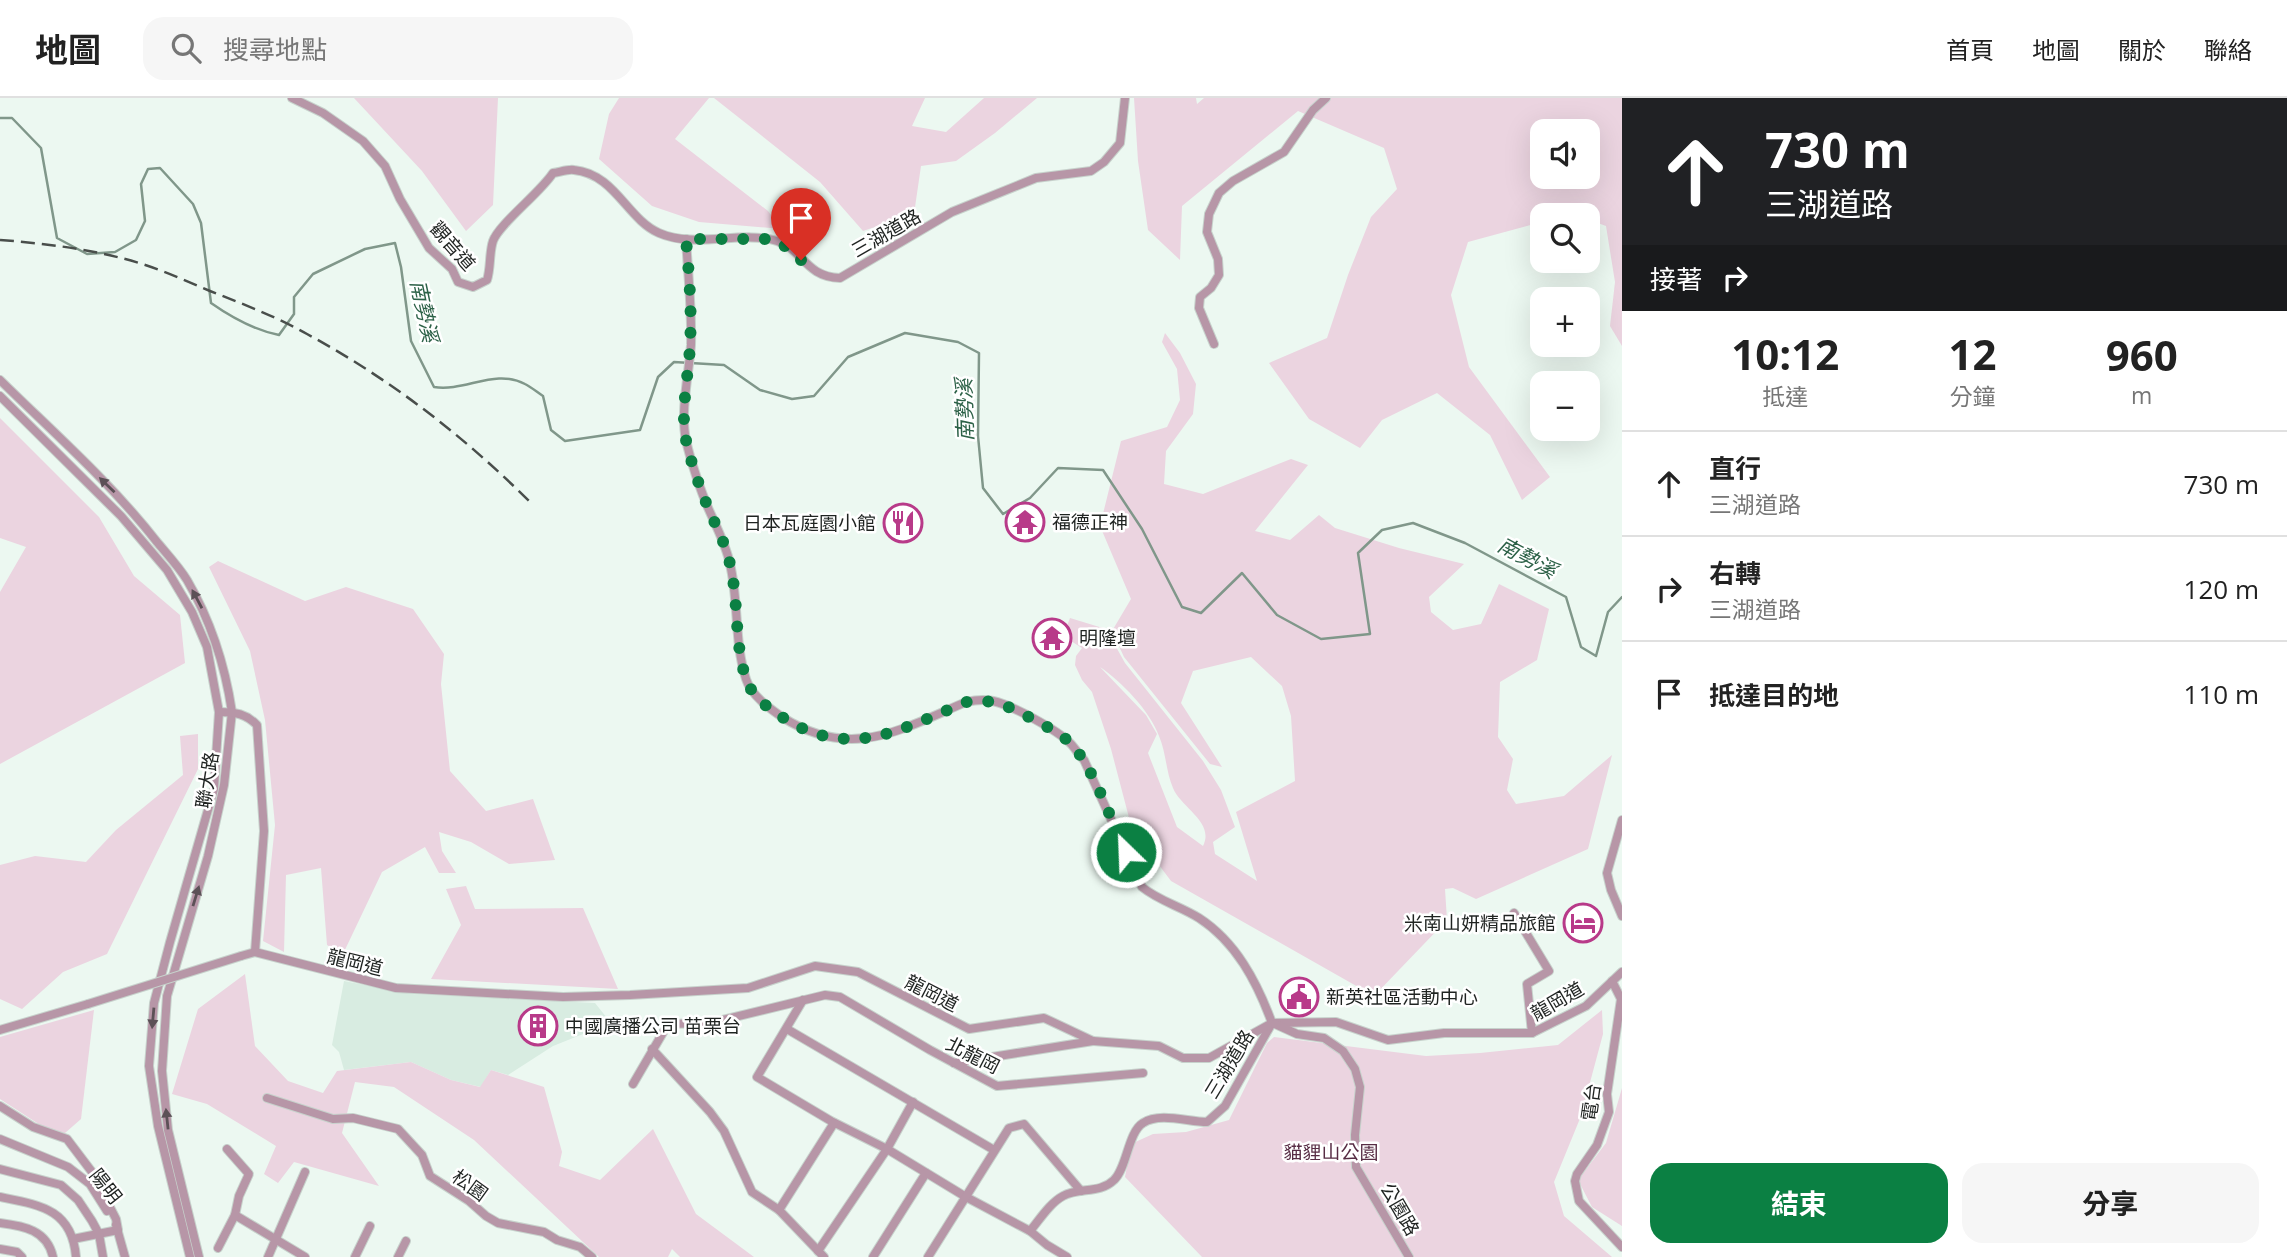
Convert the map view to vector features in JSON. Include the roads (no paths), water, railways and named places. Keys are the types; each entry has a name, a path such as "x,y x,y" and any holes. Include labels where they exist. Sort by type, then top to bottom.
{"street":[{"name":"觀音道","path":"292,98 323,113 362,141 385,166 400,199 429,248 452,269 458,282 473,287 487,280 493,241 501,228 544,186 553,173 573,170 592,175 617,192 639,219 659,233 686,239"},
{"name":"三湖道路","path":"1030,1231 1061,1197 1097,1190 1115,1180 1142,1123 1160,1118 1207,1122 1225,1106 1272,1023 1251,973 1227,942 1199,918 1175,904 1155,897 1142,887 1083,761 1072,744 1058,734 1009,706 980,700 966,702 891,733 858,740 840,739 799,727 776,713 755,695 747,683 741,663 734,581 727,555 685,439 684,420 692,319 686,239 767,239 780,242 814,271 827,278 840,278 953,212 1036,177 1091,171 1104,162 1120,142 1125,98"},
{"path":"1214,344 1199,308 1200,297 1211,288 1219,275 1218,259 1207,232 1209,214 1219,193 1233,181 1284,152 1313,110 1326,98"},
{"name":"聯大路","path":"0,380 131,509 186,578 203,610 217,646 232,712 224,785 208,856 167,996 162,1071 174,1175 190,1257"},
{"name":"聯大路","path":"0,396 121,516 167,569 192,612 207,647 219,712 214,789 154,1003 149,1066 158,1126 200,1257"},
{"path":"121,516 131,509"},
{"path":"0,1030 254,952 264,831 257,725 248,716 219,712"},
{"path":"1622,821 1607,873 1622,916"},
{"path":"1514,913 1549,971 1527,984 1532,1034"},
{"name":"龍岡道","path":"254,952 397,988 563,997 748,988 815,966 858,972 969,1029 1044,1018 1093,1041 1158,1045 1183,1058 1209,1058 1272,1023 1336,1022 1388,1040 1444,1033 1532,1034 1586,1006 1622,972"},
{"name":"電台","path":"1612,981 1620,999 1607,1094 1609,1112 1597,1145 1575,1181 1579,1201 1622,1247"},
{"name":"北龍岡","path":"632,1084 668,1024 710,1023 825,995 840,997 997,1086 1143,1073"},
{"path":"803,1000 757,1077 834,1123 887,1149 966,1197 1030,1231 1067,1257"},
{"name":"公園路","path":"1272,1023 1297,1034 1324,1038 1343,1051 1355,1069 1360,1087 1355,1135 1356,1167 1409,1257"},
{"path":"787,1029 994,1150"},
{"path":"954,1063 1093,1041"},
{"path":"652,1049 724,1131 752,1192 779,1210 821,1254 913,1102"},
{"name":"松園","path":"267,1098 333,1119 353,1118 398,1129 422,1155 430,1176 469,1201 486,1216 498,1223 544,1232 557,1240 580,1247 592,1257"},
{"path":"0,1106 33,1127 67,1139 92,1172 116,1219 118,1230 73,1239"},
{"path":"779,1210 834,1123"},
{"path":"928,1257 1009,1128 1024,1124 1081,1191"},
{"name":"陽明","path":"0,1139 68,1167 90,1184 118,1230 125,1257"},
{"path":"218,1248 235,1215 239,1195 249,1174 227,1149"},
{"name":"陽明","path":"0,1169 61,1185 78,1200 99,1234 103,1257"},
{"path":"268,1257 305,1172"},
{"path":"873,1257 926,1173"},
{"path":"0,1197 37,1204 61,1218 73,1239 76,1257"},
{"path":"235,1215 305,1257"},
{"path":"0,1223 24,1226 40,1234 52,1250 53,1257"},
{"path":"355,1257 370,1226"},
{"path":"398,1257 406,1241"},
{"path":"0,1249 17,1252 22,1257"}],"waterway":[{"name":"南勢溪","path":"0,118 12,118 41,148 57,238 87,254 115,252 136,240 145,221 141,184 148,169 160,168 193,204 201,223 211,303 243,322 270,333 279,335 294,314 294,297 313,274 365,249 395,243 411,341 434,387 446,388 502,378 525,384 543,396 551,430 565,441 640,430 658,377 674,362 724,365 760,390 792,399 814,396 848,357 905,333 958,342 979,353 978,436 983,488 1003,514 1030,498 1058,468 1103,470 1142,529 1182,607 1201,613 1242,573 1277,615 1321,639 1370,634 1358,553 1382,530 1413,523 1465,543 1566,597 1581,647 1596,656 1608,612 1622,597"}],"railway":[{"path":"0,240 46,244 132,261 284,322 338,351 425,410 506,478 531,503"}],"place":[{"name":"福德正神","path":"1025,522"},
{"name":"日本瓦庭園小館","path":"903,523"},
{"name":"明隆壇","path":"1052,638"},
{"name":"米南山妍精品旅館","path":"1583,923"},
{"name":"新英社區活動中心","path":"1299,997"},
{"name":"中國廣播公司 苗栗台","path":"538,1026"}],"park label":[{"name":"貓貍山公園","path":"1331,1152"}]}
